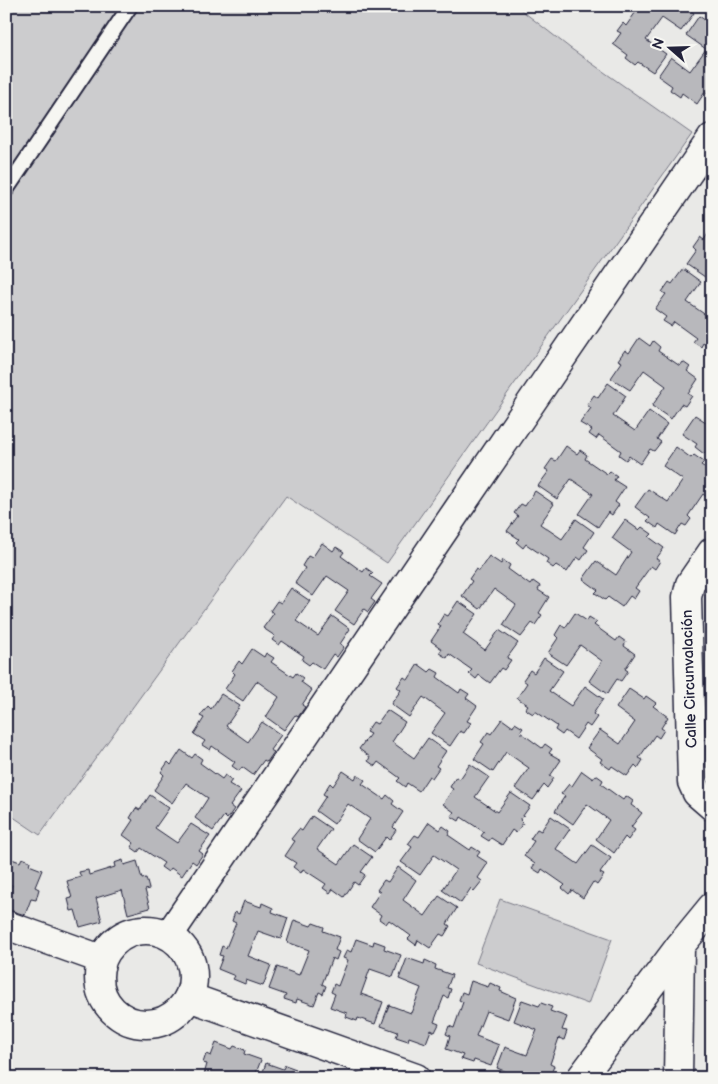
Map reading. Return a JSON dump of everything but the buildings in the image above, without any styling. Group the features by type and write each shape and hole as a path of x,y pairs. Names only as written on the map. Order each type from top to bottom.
{"street":[{"path":"170,935 453,516 712,138"},
{"name":"Calle Circunvalación","path":"712,552 690,584 687,597 692,782 697,793 712,806"},
{"path":"581,1078 680,946 712,907"},
{"path":"6,924 101,959"},
{"path":"154,930 170,935 180,943 189,955 193,969 193,983 189,997 180,1010 167,1020 143,1024 120,1017 108,1006 100,992 98,976 101,959 110,946 122,935 130,932 154,930"},
{"path":"678,1078 680,946"},
{"path":"189,997 416,1078"}],"lane":[{"path":"6,190 130,6"}],"shaded area":[{"path":"6,6 516,6 570,48 692,134 387,563 286,496 40,835 6,812"},
{"path":"500,899 612,939 588,1004 476,963"}]}
